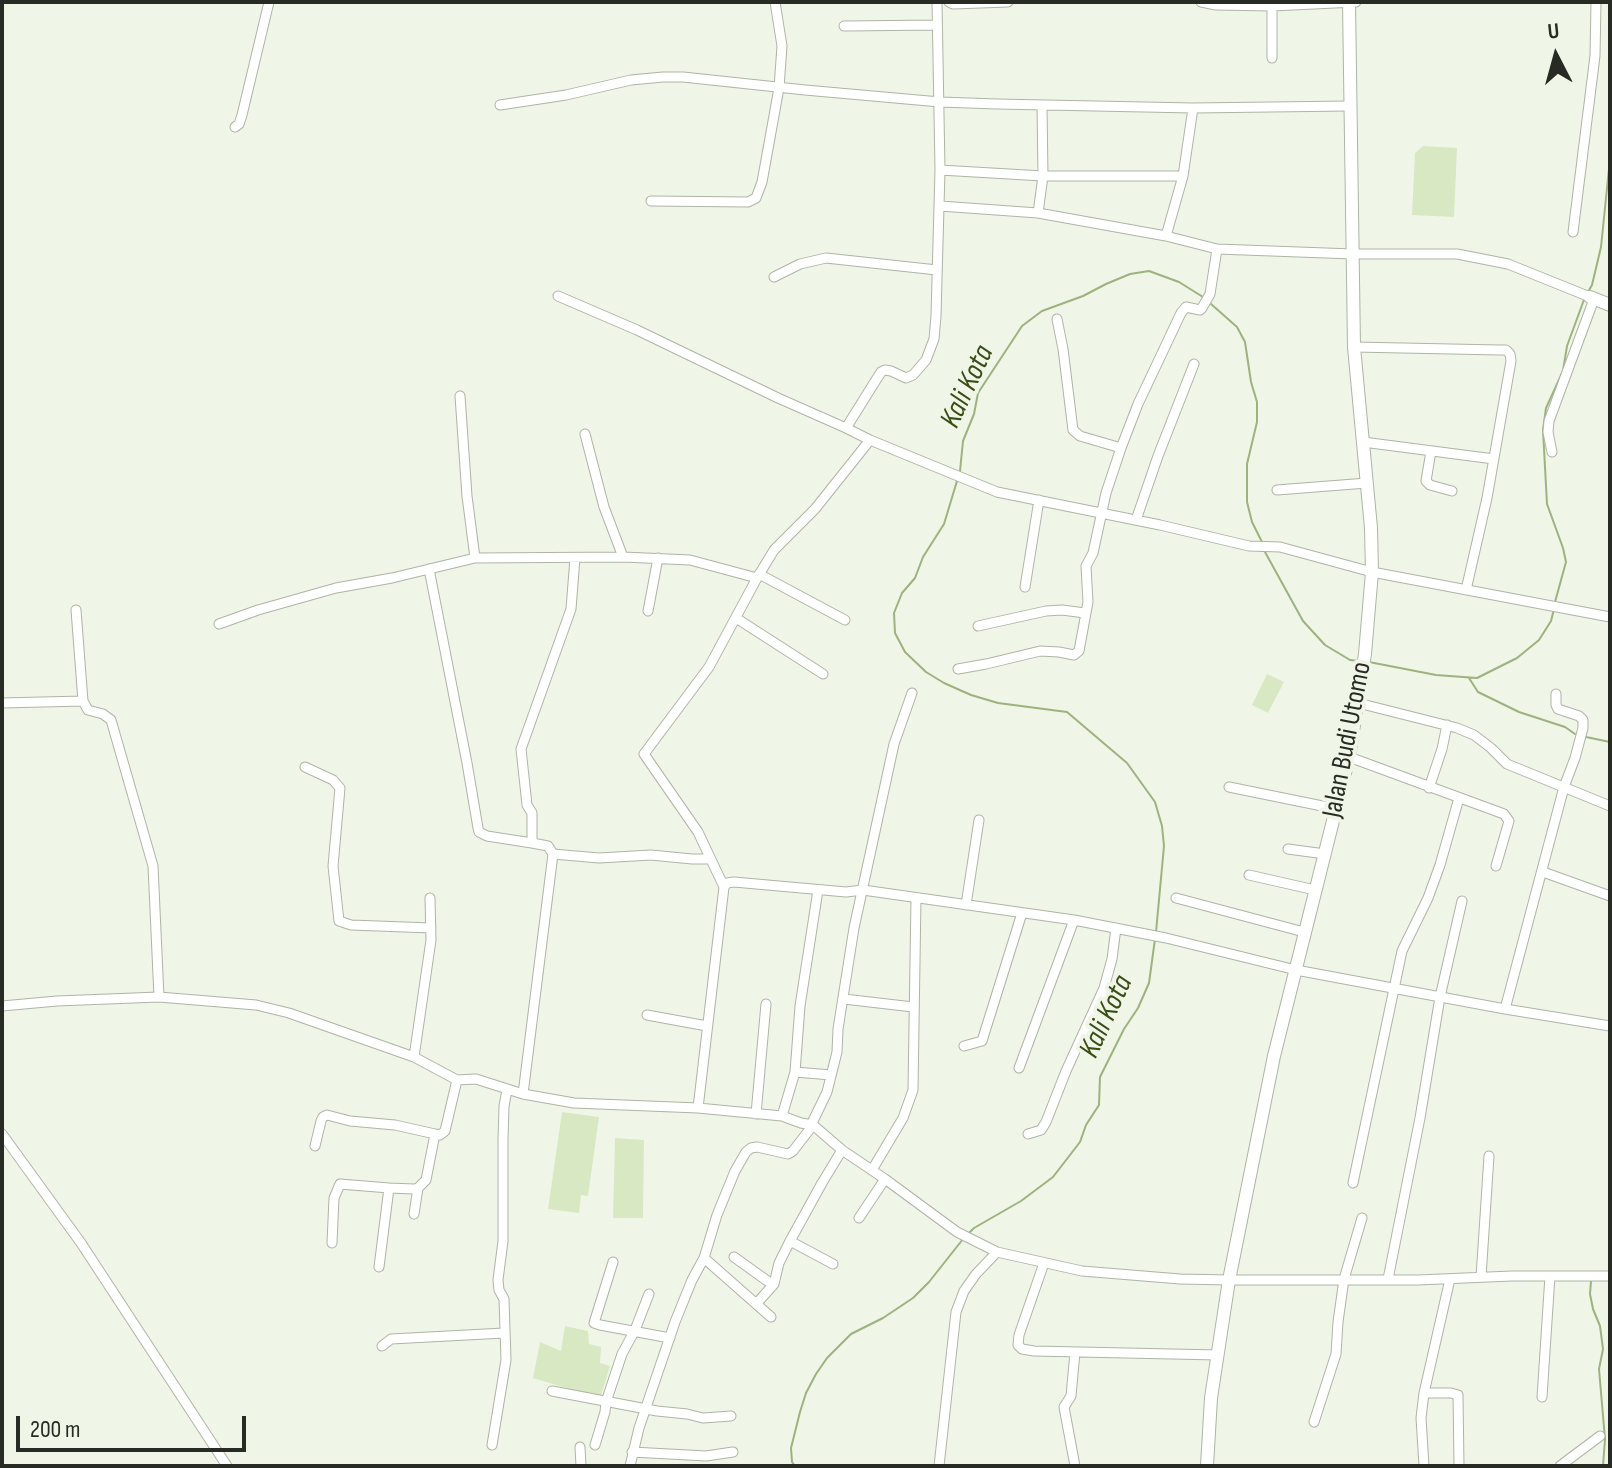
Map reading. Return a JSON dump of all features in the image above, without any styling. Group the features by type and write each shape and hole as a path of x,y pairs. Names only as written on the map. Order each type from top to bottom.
{"street":[{"path":"235,127 242,115 269,2"},
{"path":"651,201 748,202 756,198 762,182 779,88 782,46 775,2"},
{"path":"846,428 881,372 891,371 906,378 926,360 934,339 940,206 937,2"},
{"path":"949,2 1008,2"},
{"path":"1201,2 1216,5 1356,2"},
{"name":"Jalan Budi Utomo","path":"1207,1466 1211,1398 1229,1280 1274,1056 1337,809 1364,669 1372,572 1371,528 1354,347 1349,2"},
{"path":"1573,232 1595,56 1596,2"},
{"path":"1272,4 1272,58"},
{"path":"844,26 937,25"},
{"path":"500,105 645,78 683,77 940,102 1193,108 1349,106"},
{"path":"1038,213 1043,176 1042,105"},
{"path":"1166,236 1183,176 1193,108"},
{"path":"940,170 1043,176 1183,176"},
{"path":"940,206 1038,213 1166,236 1217,249 1457,254 1508,264 1610,305"},
{"path":"958,669 1040,651 1074,655 1079,651 1088,592 1086,566 1093,553 1121,448 1181,313 1186,307 1200,310 1210,294 1217,249"},
{"path":"774,277 800,264 826,258 937,270"},
{"path":"558,296 870,440 997,492 1256,547 1271,546 1372,572 1610,617"},
{"path":"1552,452 1548,426 1550,415 1592,298"},
{"path":"1057,319 1073,430 1080,436 1121,448"},
{"path":"1354,347 1506,350 1510,354 1494,459 1466,590"},
{"path":"1136,520 1194,364"},
{"path":"460,396 475,558"},
{"path":"585,434 604,507 623,557"},
{"path":"698,1108 724,887 698,832 644,754 709,667 774,550 815,509 870,440"},
{"path":"1363,442 1494,459"},
{"path":"1431,451 1426,481 1452,491"},
{"path":"1277,490 1367,483"},
{"path":"1025,587 1039,500"},
{"path":"219,624 336,588 475,558 623,557 690,560 758,576 845,620"},
{"path":"532,843 532,813 527,805 521,749 571,609 575,558"},
{"path":"648,611 658,558"},
{"path":"429,569 479,832 548,846 553,854 523,1094"},
{"path":"76,610 83,701 88,710 111,720 153,866 159,997"},
{"path":"978,626 1046,611 1085,613"},
{"path":"736,618 823,674"},
{"path":"630,1466 648,1398 670,1338 692,1280 704,1258 717,1215 746,1152 757,1147 788,1154 793,1151 813,1125 827,1092 837,1052 848,965 891,757 912,693"},
{"path":"1505,1009 1583,722 1579,716 1558,709 1556,694"},
{"path":"2,703 83,701"},
{"path":"1358,703 1447,725 1474,735 1507,764 1610,806"},
{"path":"1429,788 1447,725"},
{"path":"1349,757 1504,814 1509,821 1496,866"},
{"path":"305,767 333,780 340,788 333,866 339,921 351,925 431,928"},
{"path":"1229,787 1337,809"},
{"path":"1353,1183 1402,951 1428,898 1459,798"},
{"path":"966,905 979,820"},
{"path":"1288,849 1325,854"},
{"path":"553,854 599,858 651,855 709,859"},
{"path":"1543,872 1610,896"},
{"path":"1249,875 1315,890"},
{"path":"724,887 734,882 846,892 863,890 1074,920 1146,933 1296,970 1610,1026"},
{"path":"782,1116 795,1072 800,1006 818,890"},
{"path":"414,1057 431,940 430,898"},
{"path":"872,1170 903,1118 913,1090 916,898"},
{"path":"1176,898 1304,932"},
{"path":"1388,1279 1440,997 1462,901"},
{"path":"964,1046 982,1041 1022,913"},
{"path":"1019,1068 1074,920"},
{"path":"1028,1134 1041,1130 1046,1122 1104,988 1116,928"},
{"path":"2,1006 159,997 275,1008 414,1057 457,1080 476,1079 523,1094 574,1103 698,1108 782,1116 813,1125 842,1150 957,1232 997,1252 1044,1263 1106,1273 1180,1279 1610,1276"},
{"path":"844,999 913,1007"},
{"path":"756,1114 766,1004"},
{"path":"647,1015 707,1026"},
{"path":"795,1072 831,1075"},
{"path":"315,1146 321,1121 327,1115 440,1135 445,1131 457,1080"},
{"path":"492,1445 506,1360 504,1299 498,1280 503,1241 504,1106 507,1090"},
{"path":"2,1134 81,1243 227,1466"},
{"path":"414,1214 418,1188 426,1180 435,1134"},
{"path":"757,1303 773,1285 790,1241 842,1150"},
{"path":"1481,1277 1489,1156"},
{"path":"859,1218 885,1179"},
{"path":"332,1243 334,1198 340,1184 418,1188"},
{"path":"379,1267 389,1188"},
{"path":"1314,1422 1336,1354 1344,1279 1362,1218"},
{"path":"790,1241 833,1264"},
{"path":"939,1466 956,1312 964,1291 997,1252"},
{"path":"734,1257 773,1285"},
{"path":"704,1258 771,1317"},
{"path":"613,1262 594,1323 670,1338"},
{"path":"1044,1263 1019,1335 1018,1345 1022,1349 1218,1355"},
{"path":"1542,1397 1550,1276"},
{"path":"1424,1466 1421,1418 1424,1393 1450,1279"},
{"path":"595,1445 622,1354 649,1294"},
{"path":"382,1346 391,1339 504,1333"},
{"path":"1075,1352 1071,1396 1064,1407 1075,1466"},
{"path":"552,1391 703,1418 731,1416"},
{"path":"1424,1393 1458,1395 1459,1466"},
{"path":"1560,1466 1600,1436"},
{"path":"580,1447 581,1466"},
{"path":"632,1452 706,1456 733,1452"}],"green space":[{"path":"1423,146 1457,148 1454,217 1412,215 1415,153"},
{"path":"1267,674 1284,682 1268,713 1252,705"},
{"path":"562,1112 599,1117 588,1196 581,1195 579,1213 548,1209"},
{"path":"615,1138 644,1140 643,1218 613,1218"},
{"path":"565,1326 588,1331 589,1344 601,1347 600,1363 610,1366 600,1399 565,1395 566,1388 533,1378 540,1342 561,1351"}],"waterway":[{"name":"Kali Kota","path":"1588,292 1601,247 1610,159"},
{"name":"Kali Kota","path":"960,471 963,441 974,414 978,393 1022,326 1042,311 1130,274 1149,271 1179,282 1203,297"},
{"name":"Kali Kota","path":"1555,602 1566,562 1547,504 1543,430 1546,408 1563,371 1567,346 1585,297"},
{"name":"Kali Kota","path":"1211,304 1237,327 1245,342 1257,402 1257,422 1247,464 1247,502 1262,542"},
{"name":"Kali Kota","path":"957,481 944,524 923,557 915,578 902,593 894,613 895,633 905,652 926,672 944,683 998,703 1067,712 1127,763 1155,802 1162,826 1164,846 1156,932"},
{"name":"Kali Kota","path":"1265,552 1303,621 1325,645 1350,660 1359,661"},
{"name":"Kali Kota","path":"1369,662 1436,675 1477,678 1517,658 1539,640 1551,621 1554,609"},
{"path":"1469,678 1478,692 1519,712 1565,727 1575,734"},
{"path":"1586,737 1610,742"},
{"name":"Kali Kota","path":"967,1235 1053,1177 1080,1142 1086,1125 1099,1105 1100,1077 1149,983 1155,939"},
{"name":"Kali Kota","path":"795,1466 791,1448 800,1412 806,1393 827,1358 851,1334 913,1298 963,1239"},
{"path":"1591,1281 1590,1294 1603,1349 1599,1369 1605,1439 1603,1466"}]}
